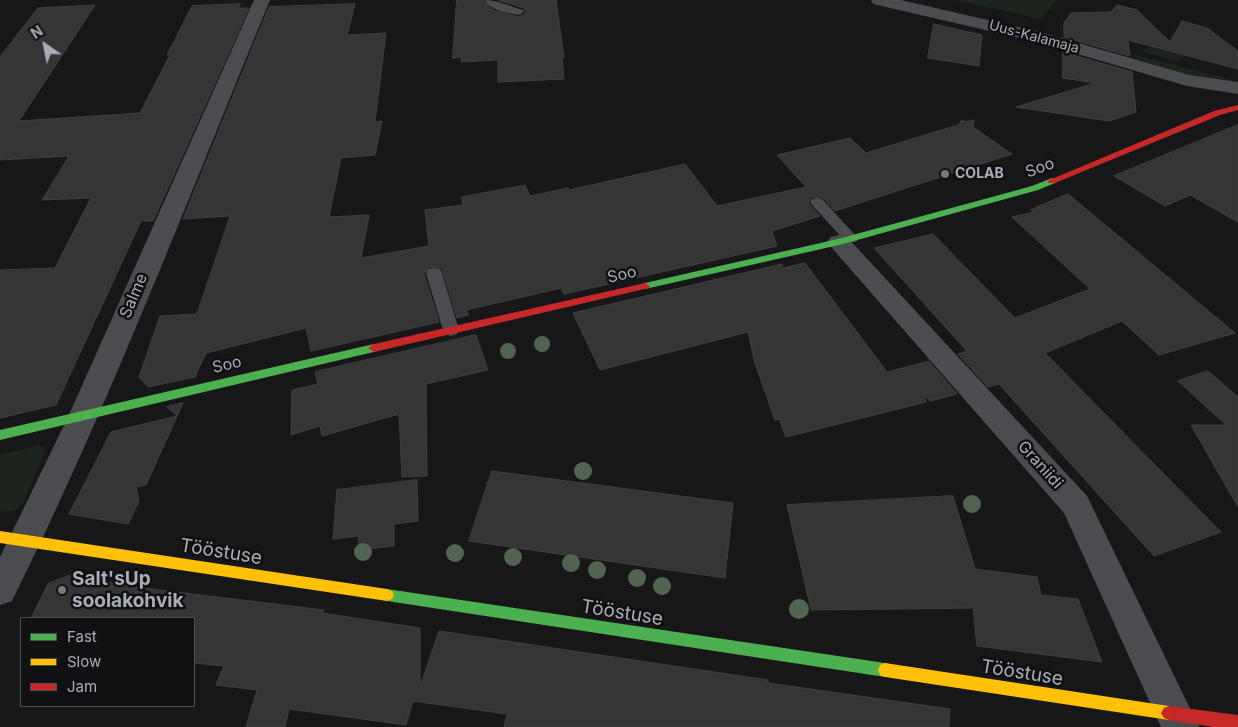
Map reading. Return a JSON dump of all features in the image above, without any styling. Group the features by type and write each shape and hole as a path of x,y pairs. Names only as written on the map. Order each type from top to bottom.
{"street":[{"name":"Salme","path":"0,590 13,539 83,417 262,0"},
{"name":"Uus-Kalamaja","path":"879,0 1038,37 1187,80 1238,88"},
{"name":"Uus-Kalamaja","path":"1187,80 1211,100 1217,113"},
{"name":"Soo","path":"0,435 83,417 153,398 845,240 1035,188 1238,106"},
{"name":"Graniidi","path":"845,240 1076,505 1178,721"},
{"name":"Tööstuse","path":"13,539 1178,721 1238,723"}],"lane":[{"path":"490,0 492,4 519,12"},
{"path":"817,202 845,240"},
{"path":"434,273 451,330"}],"shaded area":[{"path":"955,0 1057,0 1041,19"},
{"path":"1152,47 1186,56 1177,61 1141,51"},
{"path":"1128,53 1222,77 1232,80 1232,84 1165,69"},
{"path":"40,445 46,451 23,504 12,512 0,511 0,455"}],"building":[{"path":"457,0 482,0 494,11 519,17 526,13 524,8 498,0 556,0 564,58 562,58 564,79 498,82 498,60 461,62 461,57 453,58"},
{"path":"240,4 238,8 249,8 153,221 141,221 56,405 0,418 0,270 55,268 91,198 42,200 69,156 0,160 0,57 38,8 95,5 19,121 140,113 170,55 167,55 192,6"},
{"path":"355,4 347,35 386,33 375,122 382,121 375,155 341,158 329,217 369,215 361,258 429,246 425,210 463,205 462,197 525,185 530,196 568,188 569,190 685,164 717,206 806,187 777,155 850,138 866,153 958,125 962,120 966,122 974,120 973,127 1012,154 835,211 823,198 812,197 808,203 820,216 772,231 777,246 564,294 561,288 466,310 469,315 457,318 442,268 428,267 424,274 439,322 311,351 306,328 206,353 195,377 148,387 139,377 160,316 197,314 230,216 183,219 269,7"},
{"path":"1117,5 1137,10 1170,42 1182,21 1207,28 1238,51 1238,69 1128,40 1130,56 1064,37 1064,23 1071,13 1111,12"},
{"path":"934,24 982,35 979,66 928,58"},
{"path":"1063,52 1132,72 1136,112 1109,121 1016,107 1095,83 1063,78"},
{"path":"1238,125 1238,222 1190,195 1165,206 1114,176"},
{"path":"1068,194 1235,333 1159,355 1122,321 1045,353 1221,532 1154,556 999,384 988,387 958,354 967,351 874,248 933,234 1015,318 1090,289 1012,217 1034,212 1031,210"},
{"path":"805,263 887,372 929,361 957,394 930,401 923,393 926,402 786,437 779,419 775,420 755,363 748,332 600,370 573,313 782,264 783,268"},
{"path":"476,335 488,370 426,384 427,476 402,477 399,414 322,436 320,426 291,435 292,390 318,384 315,372"},
{"path":"1208,371 1238,397 1238,507 1191,425 1226,425 1178,381"},
{"path":"183,403 146,485 136,487 139,501 128,524 69,514 111,432 177,416 167,407"},
{"path":"492,471 733,503 725,578 469,541"},
{"path":"417,480 418,521 394,524 394,546 358,550 359,536 333,539 337,490"},
{"path":"953,496 975,569 1037,577 1041,595 1078,599 1102,662 977,646 973,608 811,610 787,505"},
{"path":"70,575 135,587 324,610 322,613 420,628 420,687 439,631 768,680 768,683 950,709 949,727 504,727 507,714 413,701 406,725 289,709 285,727 246,727 257,690 216,685 224,666 195,663 195,617 32,617 48,584"}],"traffic: fast":[{"path":"645,286 839,242 1035,188 1052,181"},
{"path":"0,435 374,348"},
{"path":"387,595 885,670"}],"traffic: slow":[{"path":"0,537 387,595"},
{"path":"885,670 1169,713"}],"traffic: jam":[{"path":"1052,181 1217,113 1238,107"},
{"path":"374,348 645,286"},
{"path":"1169,713 1238,723"}],"place":[{"name":"COLAB","path":"945,174"},
{"name":"Salt'sUp soolakohvik","path":"62,590"}]}
